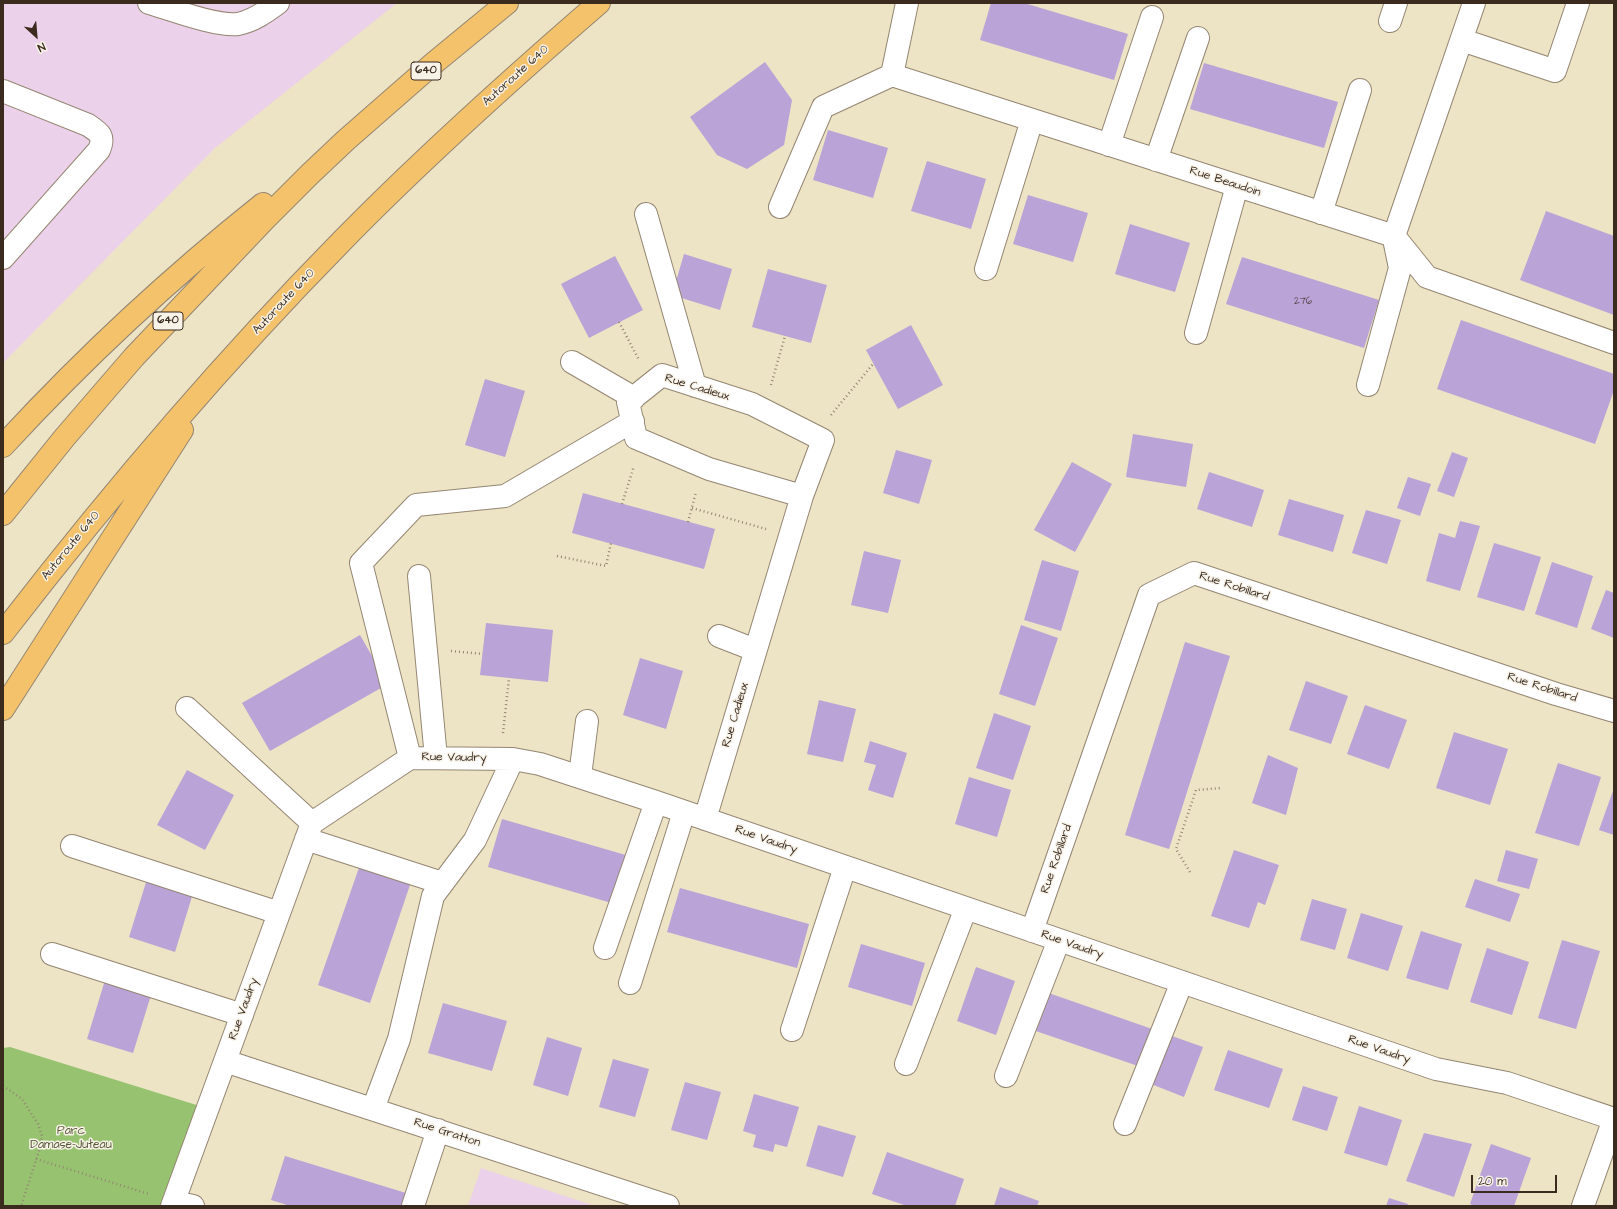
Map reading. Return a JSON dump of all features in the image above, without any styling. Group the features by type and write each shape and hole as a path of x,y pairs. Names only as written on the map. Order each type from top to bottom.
{"highway":[{"name":"640","path":"3,514 65,437 134,357 265,219 346,140 434,63 507,3"},
{"name":"Autoroute 640","path":"3,633 149,452 221,370 324,259 380,203 479,109 599,3"},
{"path":"3,446 76,370 160,291 247,217 346,140"},
{"path":"3,709 221,370"}],"street":[{"path":"149,3 222,24 238,24 266,12 278,3"},
{"path":"780,207 823,107 892,75 907,3"},
{"path":"1368,385 1400,268 1394,236 1474,3"},
{"path":"1462,40 1555,71 1578,3"},
{"path":"1109,145 1152,18"},
{"path":"1156,160 1198,38"},
{"name":"Rue Beaudoin","path":"892,75 1394,236"},
{"path":"1322,213 1360,90"},
{"path":"3,91 88,125 96,130 101,136 102,142 99,150 3,258"},
{"path":"986,269 1032,120"},
{"path":"1196,333 1237,186"},
{"path":"646,214 695,386"},
{"path":"1394,236 1427,277 1614,343"},
{"path":"572,362 634,398 628,402 636,438 703,467 802,496"},
{"name":"Rue Cadieux","path":"634,398 662,375 752,404 823,440 802,496 705,819"},
{"path":"410,758 361,563 416,505 505,496 633,421"},
{"name":"Rue Robillard","path":"1032,931 1149,595 1194,573 1556,694 1614,711"},
{"path":"419,576 436,758"},
{"path":"719,636 755,650"},
{"path":"187,708 309,831 442,883"},
{"path":"580,776 587,722"},
{"name":"Rue Vaudry","path":"179,1205 225,1061 309,831 410,758 507,759 540,764 580,776 1436,1069 1507,1083 1614,1119"},
{"path":"374,1109 399,1039 433,896 475,840 507,759"},
{"path":"605,948 656,802"},
{"path":"630,983 684,812"},
{"path":"72,846 279,913"},
{"path":"792,1030 845,867"},
{"path":"906,1064 966,908"},
{"path":"1006,1076 1058,940"},
{"path":"52,954 242,1015"},
{"path":"1125,1124 1182,982"},
{"name":"Rue Gratton","path":"225,1061 668,1206"},
{"path":"1583,1206 1614,1119"},
{"path":"413,1206 438,1130"}],"path":[{"path":"619,322 651,383"},
{"path":"764,411 785,336"},
{"path":"814,436 873,364"},
{"path":"622,504 642,441"},
{"path":"688,522 703,467"},
{"path":"692,508 790,536"},
{"path":"557,556 606,566 611,543"},
{"path":"507,759 509,678"},
{"path":"1190,872 1176,849 1196,790 1221,788"},
{"path":"3,1086 22,1099 38,1124 42,1136 21,1206"},
{"path":"36,1159 179,1205"}],"shaded area":[{"path":"3,3 397,3 215,148 3,363"},
{"path":"481,1168 595,1206 468,1206"}],"green space":[{"name":"Parc Damase-Juteau","path":"10,1047 203,1107 166,1206 3,1206 3,1048"}],"building":[{"path":"991,3 1024,3 1128,34 1114,80 980,40"},
{"path":"765,62 792,100 784,145 747,169 717,155 690,117"},
{"path":"1204,63 1338,102 1324,148 1190,109"},
{"path":"828,130 888,148 873,198 813,180"},
{"path":"927,161 986,179 971,229 911,211"},
{"path":"1028,195 1088,213 1073,262 1013,244"},
{"path":"1546,211 1614,236 1614,315 1520,280"},
{"path":"1130,224 1190,243 1175,292 1115,274"},
{"path":"684,254 732,269 720,310 672,295"},
{"path":"615,256 643,310 589,338 561,284"},
{"path":"1242,257 1379,300 1364,348 1226,304"},
{"path":"768,269 827,285 811,343 752,327"},
{"path":"1461,320 1614,374 1614,390 1595,444 1437,389"},
{"path":"911,325 943,385 898,409 866,350"},
{"path":"485,379 525,391 505,457 465,445"},
{"path":"1133,434 1193,444 1186,487 1126,477"},
{"path":"896,450 932,460 919,504 883,493"},
{"path":"1452,452 1468,458 1454,497 1437,491"},
{"path":"1072,462 1112,484 1075,552 1034,530"},
{"path":"1209,472 1264,490 1252,527 1197,509"},
{"path":"1408,477 1431,484 1420,516 1397,508"},
{"path":"583,493 715,529 704,569 572,533"},
{"path":"1289,499 1344,515 1333,552 1278,535"},
{"path":"1366,510 1401,520 1387,564 1352,553"},
{"path":"1460,521 1480,526 1460,591 1426,581 1439,533 1455,538"},
{"path":"1494,543 1541,557 1524,611 1477,597"},
{"path":"864,551 901,560 888,613 851,605"},
{"path":"1042,560 1079,571 1061,631 1024,620"},
{"path":"1552,562 1593,576 1577,628 1535,614"},
{"path":"1606,590 1614,593 1614,638 1591,629"},
{"path":"486,623 553,630 548,682 480,675"},
{"path":"1021,625 1058,638 1035,706 999,694"},
{"path":"360,635 388,684 270,751 242,703"},
{"path":"1185,642 1230,656 1169,849 1125,835"},
{"path":"640,658 683,671 666,729 623,715"},
{"path":"1306,681 1348,696 1331,744 1289,730"},
{"path":"819,700 856,709 843,762 807,754"},
{"path":"1365,705 1407,720 1389,769 1347,754"},
{"path":"994,713 1031,726 1013,780 976,768"},
{"path":"1454,732 1508,749 1490,805 1436,788"},
{"path":"870,741 907,753 893,798 868,790 876,765 864,762"},
{"path":"1268,755 1298,768 1286,815 1252,803"},
{"path":"1558,763 1601,777 1579,846 1535,833"},
{"path":"187,770 234,795 205,850 157,825"},
{"path":"969,777 1011,790 997,837 955,824"},
{"path":"1614,788 1614,835 1599,830"},
{"path":"502,819 629,856 615,904 488,867"},
{"path":"1234,850 1279,865 1265,905 1258,902 1249,928 1211,916"},
{"path":"1506,850 1538,859 1529,889 1497,881"},
{"path":"361,862 412,879 370,1003 318,985"},
{"path":"148,876 194,890 175,952 129,937"},
{"path":"1475,879 1520,894 1510,922 1465,907"},
{"path":"680,888 809,924 797,968 667,932"},
{"path":"1312,899 1347,909 1335,950 1300,940"},
{"path":"1361,913 1403,926 1388,971 1347,958"},
{"path":"1421,931 1462,944 1448,990 1406,978"},
{"path":"1562,940 1600,951 1576,1029 1538,1018"},
{"path":"861,944 925,963 912,1006 848,987"},
{"path":"1487,948 1529,962 1512,1015 1470,1002"},
{"path":"976,967 1015,981 996,1035 957,1021"},
{"path":"106,977 152,992 133,1053 87,1039"},
{"path":"1040,990 1155,1030 1141,1067 1027,1028"},
{"path":"443,1003 507,1021 492,1071 428,1053"},
{"path":"1169,1035 1203,1047 1184,1097 1151,1084"},
{"path":"547,1037 582,1048 568,1096 533,1085"},
{"path":"1228,1050 1283,1069 1269,1108 1214,1090"},
{"path":"613,1059 649,1069 635,1117 599,1107"},
{"path":"685,1082 721,1092 707,1140 671,1130"},
{"path":"1303,1086 1338,1097 1327,1131 1292,1120"},
{"path":"754,1094 799,1107 787,1147 775,1144 773,1152 753,1147 756,1135 743,1131"},
{"path":"1359,1106 1402,1120 1387,1166 1344,1153"},
{"path":"818,1125 856,1136 843,1177 806,1166"},
{"path":"1424,1133 1472,1144 1454,1197 1406,1181"},
{"path":"1491,1144 1531,1158 1514,1206 1475,1206 1470,1204"},
{"path":"887,1152 964,1179 955,1206 907,1206 872,1194"},
{"path":"285,1156 406,1193 402,1206 290,1206 271,1200"},
{"path":"1000,1187 1039,1201 1037,1206 994,1206"},
{"path":"1389,1198 1408,1204 1407,1206 1386,1206"}]}
